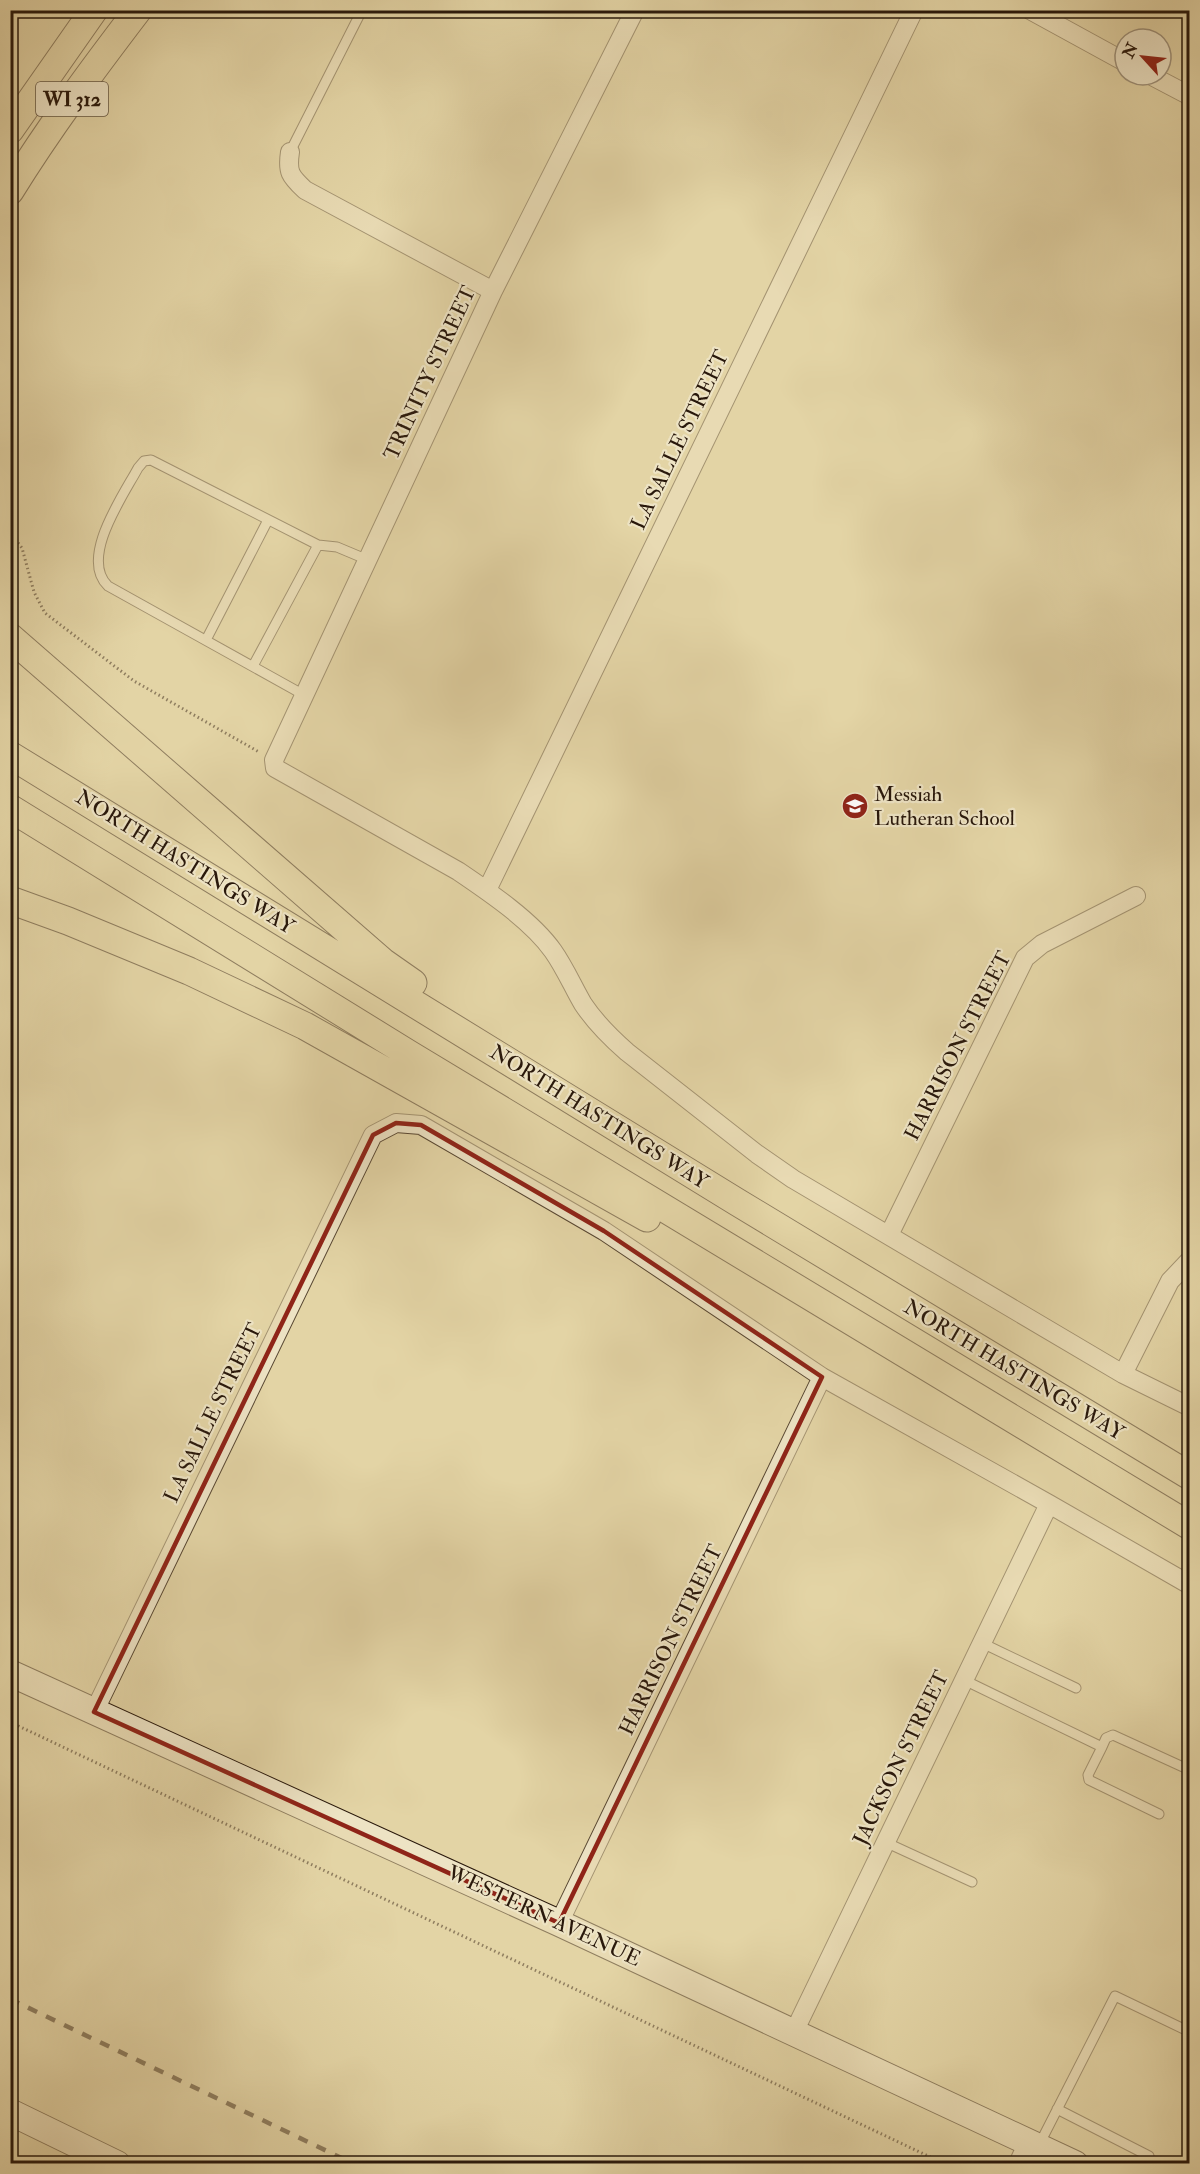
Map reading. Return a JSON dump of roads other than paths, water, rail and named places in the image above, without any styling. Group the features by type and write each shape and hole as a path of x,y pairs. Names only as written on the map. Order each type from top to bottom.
{"main road":[{"name":"WI 312","path":"10,130 94,10"},
{"name":"WI 312","path":"10,191 95,66 138,10"},
{"path":"10,637 383,962 737,1202"},
{"name":"NORTH HASTINGS WAY","path":"10,755 737,1202 1190,1476"},
{"name":"NORTH HASTINGS WAY","path":"10,808 409,1054 1044,1440 1190,1526"},
{"path":"10,900 68,921 189,971 305,1026 1044,1440"}],"street":[{"name":"TRINITY STREET","path":"487,890 458,871 278,771 273,764 493,291 635,10"},
{"name":"LA SALLE STREET","path":"487,890 914,10"},
{"path":"1030,10 1113,55"},
{"path":"1173,87 1190,96"},
{"path":"290,152 288,164 291,177 305,190 493,291"},
{"path":"487,890 537,931 554,951 584,1005 607,1034 757,1154 794,1179 1123,1374 1190,1407"},
{"name":"HARRISON STREET","path":"889,1235 1025,957 1042,944 1136,896"},
{"name":"LA SALLE STREET","path":"94,1712 373,1135 396,1123 422,1125 604,1231 822,1377"},
{"path":"1123,1374 1170,1281 1189,1261"},
{"path":"822,1377 1190,1585"},
{"name":"HARRISON STREET","path":"559,1923 822,1377"},
{"name":"JACKSON STREET","path":"794,2032 1049,1504"},
{"name":"WESTERN AVENUE","path":"10,1673 794,2032 1028,2151 1075,2163"},
{"path":"10,2112 117,2163"}],"lane":[{"path":"290,152 362,10"},
{"path":"304,695 108,586 101,580 97,566 100,542 138,468 144,461 151,460 318,545 336,547 368,560"},
{"path":"206,640 268,520"},
{"path":"253,666 318,545"},
{"path":"982,1643 1076,1688"},
{"path":"964,1680 1102,1747"},
{"path":"1159,1814 1089,1780 1088,1775 1106,1738 1113,1735 1183,1767"},
{"path":"885,1842 972,1882"},
{"path":"1028,2151 1057,2109 1115,1996 1190,2032"},
{"path":"1057,2109 1149,2156 1145,2163"}],"railway":[{"path":"10,1999 354,2164"}],"place":[{"name":"Messiah Lutheran School","path":"855,806"}]}
